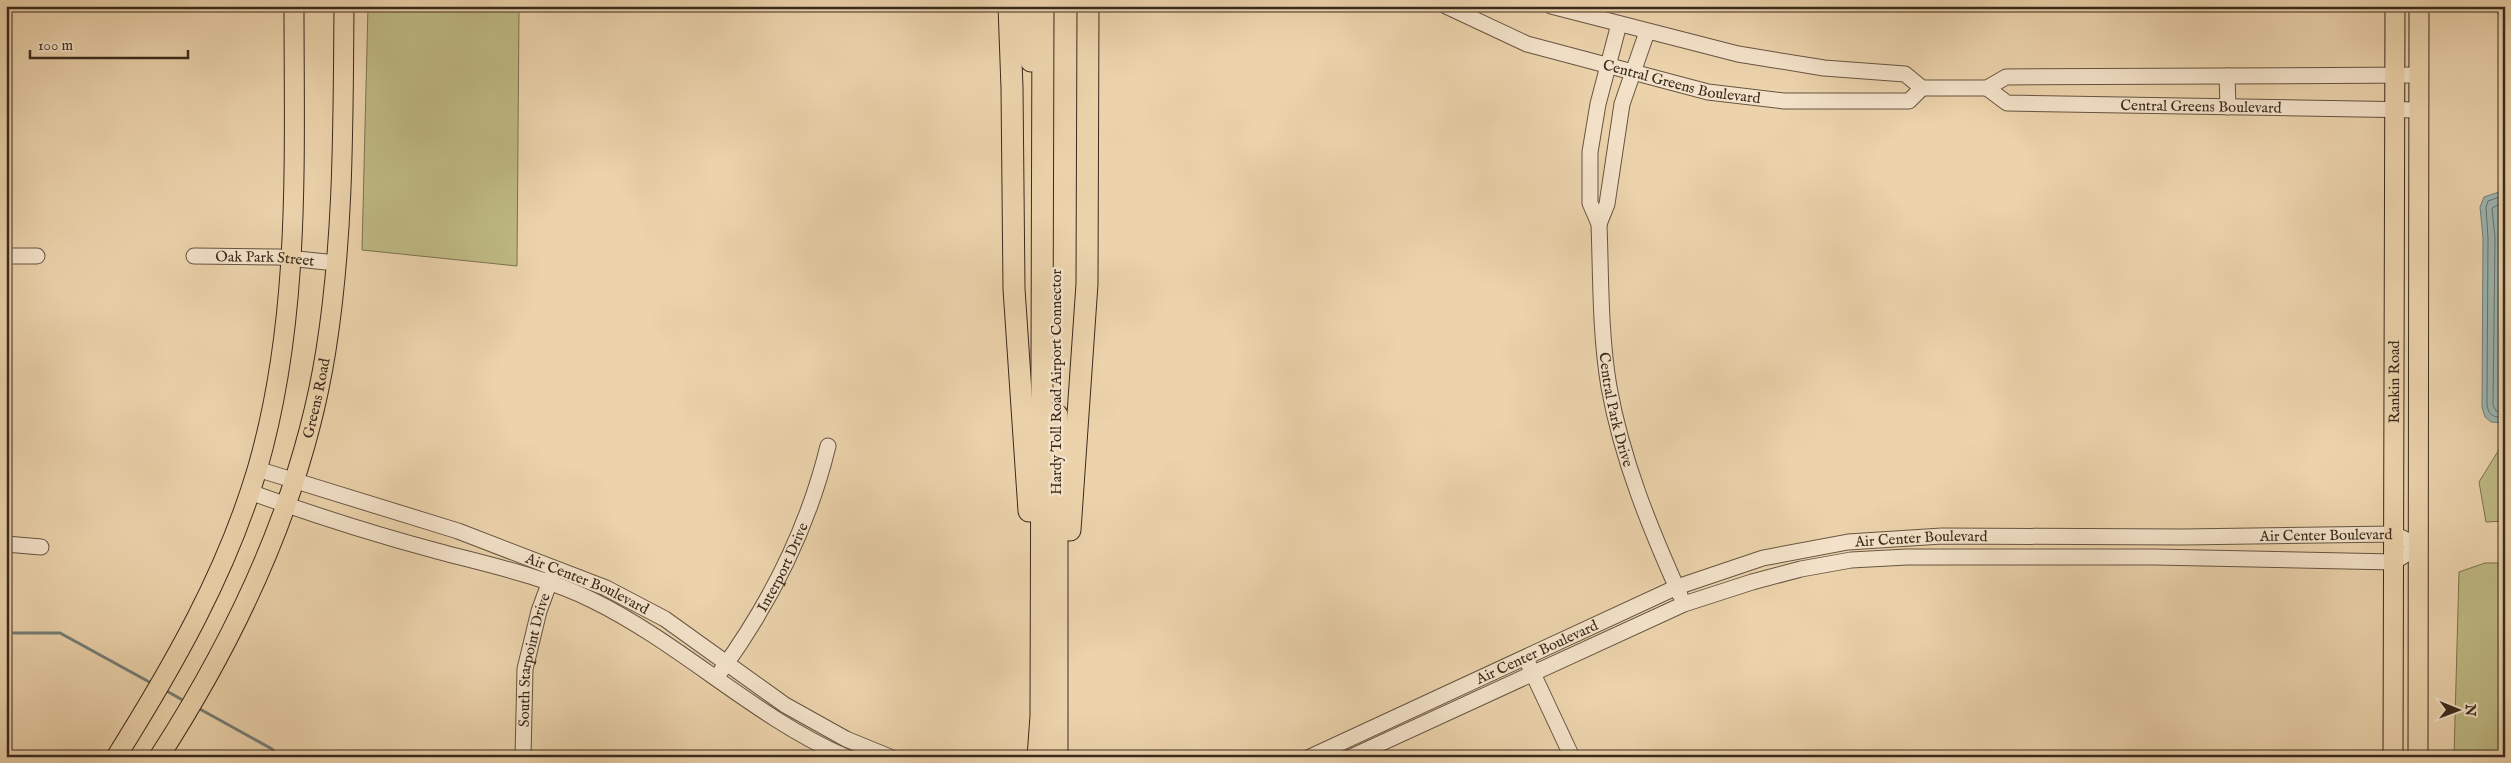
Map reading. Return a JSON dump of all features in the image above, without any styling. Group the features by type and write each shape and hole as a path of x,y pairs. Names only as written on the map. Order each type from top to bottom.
{"highway":[{"path":"1009,6 1012,88 1014,289 1029,519 1033,645 1049,713"},
{"path":"1026,6 1038,166 1042,301"},
{"path":"1042,301 1044,6"},
{"name":"Hardy Toll Road Airport Connector","path":"1047,750 1049,713 1055,6"},
{"path":"1049,713 1087,284 1088,6"},
{"name":"Hardy Toll Road Airport Connector","path":"1042,301 1049,713"}],"main road":[{"path":"116,757 169,672 203,607 250,492 257,469 279,371 289,301 292,259 294,6"},
{"name":"Greens Road","path":"159,757 188,713 223,651 269,548 286,505 293,481 326,351 341,204 344,6"},
{"name":"Rankin Road","path":"2393,757 2395,6"},
{"name":"Rankin Road","path":"2418,757 2419,6"}],"street":[{"name":"Central Greens Boulevard","path":"1446,6 1527,44 1708,92 1784,101 1909,101 1922,88 1987,88 2006,77 2418,75"},
{"path":"1551,6 1738,54 1824,68 1905,74 1922,88"},
{"name":"Central Park Drive","path":"1619,24 1608,64 1590,152 1590,203 1599,224 1606,363 1614,414 1626,459 1640,499 1684,604"},
{"name":"Central Park Drive","path":"1599,224 1607,204 1622,104 1647,32"},
{"path":"2227,76 2228,106"},
{"name":"Central Greens Boulevard","path":"1987,88 2007,103 2418,110"},
{"path":"6,256 37,256"},
{"name":"Oak Park Street","path":"194,256 292,259 336,263"},
{"name":"Interport Drive","path":"716,678 763,608 795,549 821,475 828,446"},
{"name":"Air Center Boulevard","path":"257,469 458,531 556,567 606,588 665,619 785,705 846,739 890,757"},
{"name":"Air Center Boulevard","path":"250,492 323,518 505,568 591,599 622,616 780,721 840,756"},
{"name":"Air Center Boulevard","path":"1310,757 1677,587 1763,558 1848,542 1942,536 2394,534 2419,546"},
{"path":"2185,536 2185,558"},
{"path":"1989,537 1989,556"},
{"path":"1848,542 1851,560"},
{"path":"6,544 42,547"},
{"name":"Air Center Boulevard","path":"1351,757 1532,672 1684,604 1764,578 1851,560 1989,556 2394,562 2419,546"},
{"name":"South Starpoint Drive","path":"523,757 525,669 539,610 556,567"},
{"path":"1525,656 1572,757"},
{"path":"1402,714 1412,729"},
{"path":"840,756 846,739"}],"shaded area":[{"path":"368,6 516,6 519,9 517,266 362,250"},
{"path":"2505,440 2505,521 2486,522 2479,482"},
{"path":"2485,563 2505,563 2505,757 2454,757 2459,572"}],"water":[{"path":"2491,6 2505,6 2505,21"},
{"path":"2505,190 2505,423 2491,422 2485,417 2482,407 2483,238 2480,207 2484,197"}],"waterway":[{"path":"6,633 60,633 153,684"},
{"path":"165,690 186,702"},
{"path":"198,708 272,749 278,757"}]}
